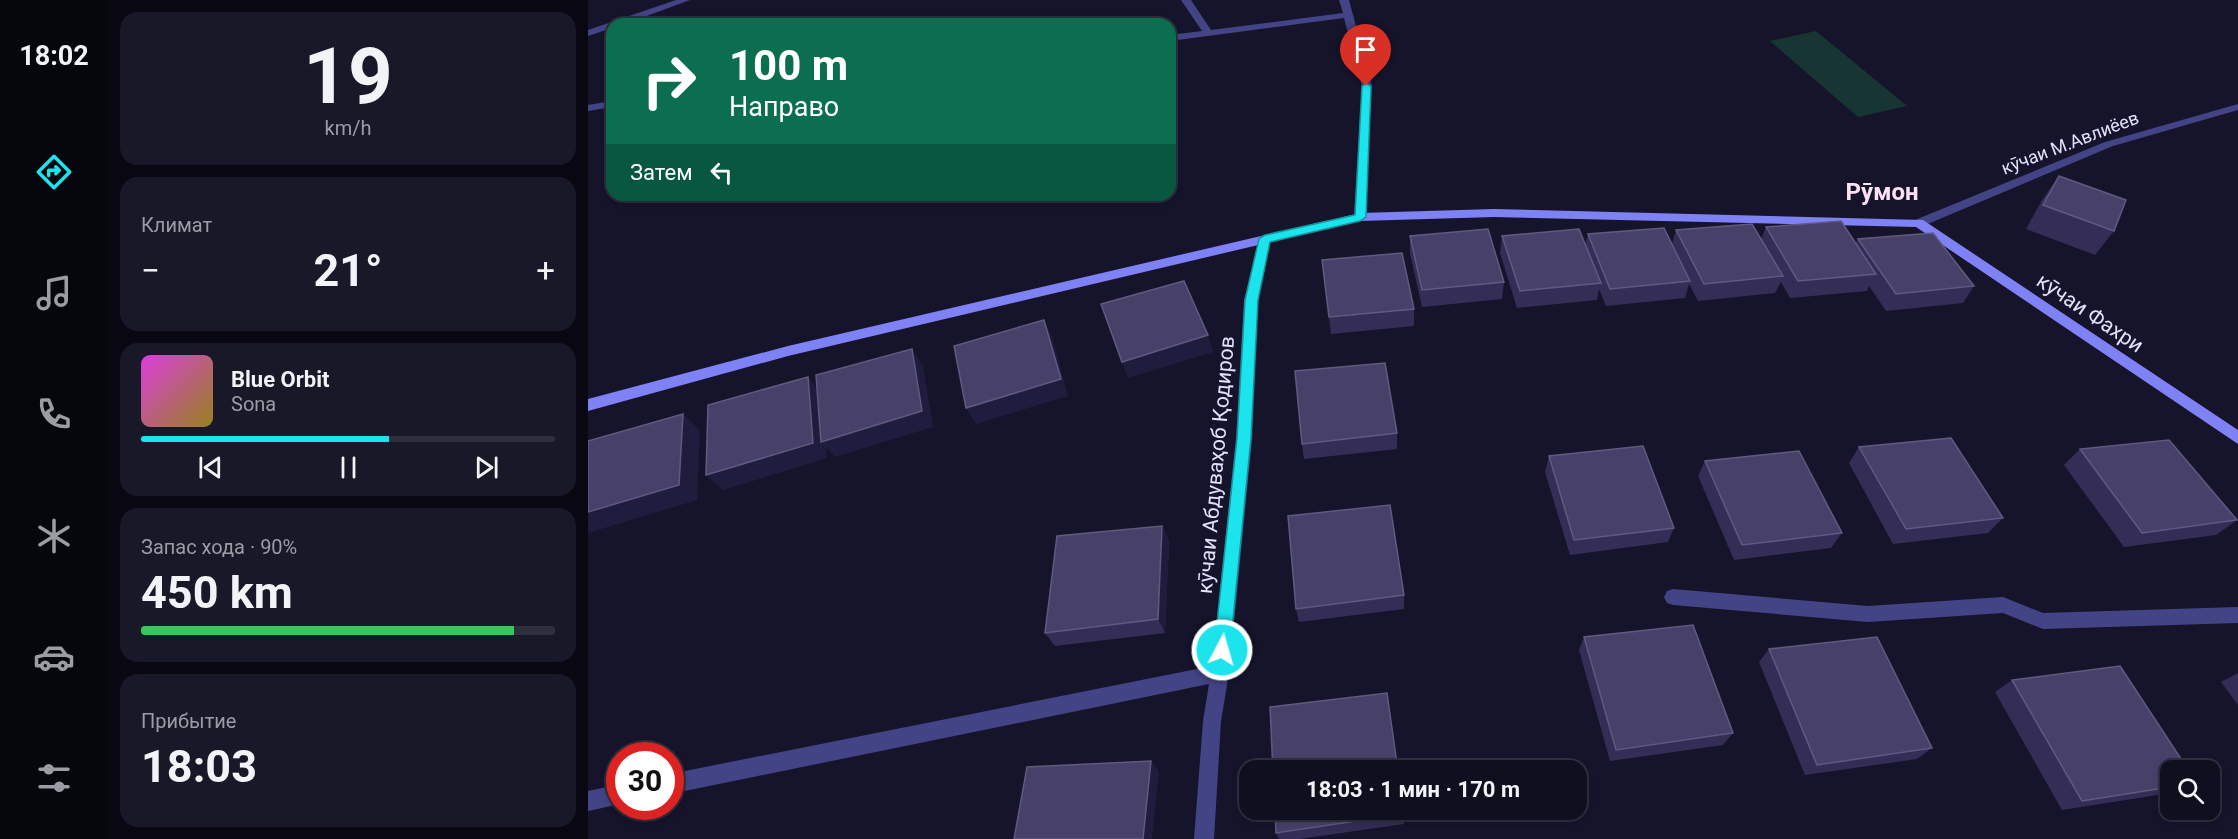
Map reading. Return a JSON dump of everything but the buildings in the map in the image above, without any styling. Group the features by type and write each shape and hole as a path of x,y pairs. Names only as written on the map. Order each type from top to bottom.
{"street":[{"path":"631,18 685,0"},
{"path":"1186,0 1208,33"},
{"path":"1344,0 1366,86 1360,217"},
{"path":"1176,38 1348,15"},
{"path":"588,33 606,27"},
{"path":"588,108 606,105"},
{"name":"кӯчаи М.Авлиёев","path":"1919,223 2109,144 2238,106"},
{"path":"588,405 788,351 1360,217 1494,213 1919,223"},
{"name":"кӯчаи Фахри","path":"1919,223 2238,438"},
{"name":"кӯчаи Абдуваҳоб Қодиров","path":"1204,839 1212,721 1220,673 1244,438 1251,300 1265,239"},
{"path":"1673,597 1868,614 2002,605 2043,621 2238,615"},
{"path":"684,781 1220,673"},
{"path":"588,801 606,797"}],"green space":[{"path":"1816,31 1907,106 1858,117 1770,41"}],"district":[{"name":"Рӯмон","path":"1882,192"}],"route":[{"path":"1222,650 1244,438 1251,300 1265,239 1360,217 1366,86"}]}
